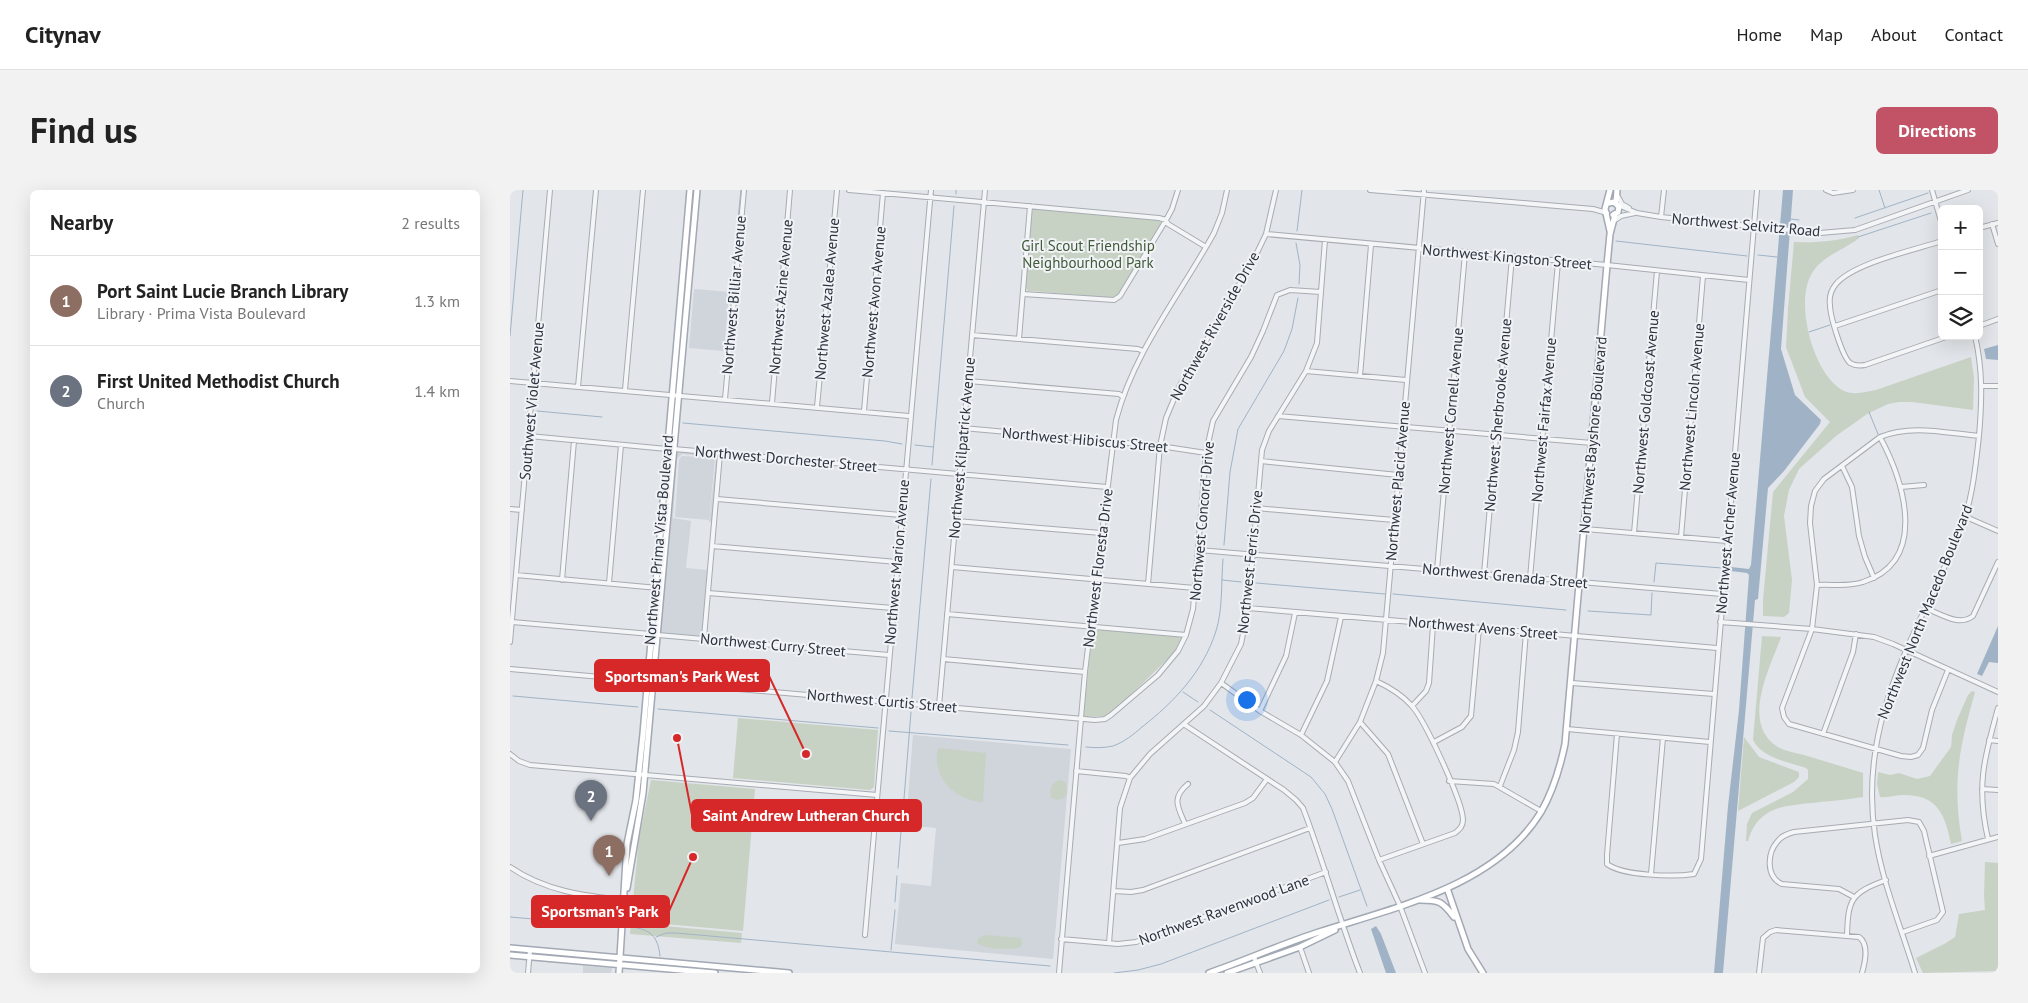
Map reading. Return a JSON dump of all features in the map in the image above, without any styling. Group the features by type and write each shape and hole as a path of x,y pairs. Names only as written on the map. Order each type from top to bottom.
{"main road":[{"path":"676,395 690,190"},
{"path":"676,395 697,190"},
{"path":"1610,190 1605,209 1607,213 1616,216 1619,209 1617,192"},
{"path":"1608,203 1617,204"},
{"name":"Northwest Bayshore Boulevard","path":"1607,213 1610,234"},
{"name":"Northwest Bayshore Boulevard","path":"1342,926 1447,888 1494,862 1526,832 1541,811 1552,790 1560,767 1567,729 1607,265 1610,234 1616,216"},
{"name":"Northwest Prima Vista Boulevard","path":"625,897 645,775 674,449 676,395"},
{"name":"Northwest Prima Vista Boulevard","path":"625,897 624,878 627,844 636,800 667,450 676,395"},
{"path":"667,450 670,456 668,485 670,490"},
{"path":"1447,888 1468,950 1483,973"},
{"path":"619,973 625,897"},
{"path":"1414,900 1439,901 1444,904 1457,921"},
{"path":"1209,973 1300,947 1342,926"},
{"path":"1227,973 1255,959 1320,932 1342,926"},
{"path":"510,948 620,961 687,972 715,973"},
{"path":"510,955 688,964 789,973"}],"street":[{"name":"Southwest Violet Avenue","path":"510,642 550,190"},
{"path":"578,387 596,190"},
{"path":"625,390 643,190"},
{"name":"Northwest Billiar Avenue","path":"725,399 744,190"},
{"name":"Northwest Azine Avenue","path":"772,404 790,190"},
{"name":"Northwest Azalea Avenue","path":"817,407 837,190"},
{"path":"849,190 1158,218 1166,220 1168,224 1206,247"},
{"name":"Northwest Marion Avenue","path":"865,935 909,416 931,190"},
{"name":"Northwest Kilpatrick Avenue","path":"939,706 985,190"},
{"path":"1023,294 1114,300 1120,296 1166,220 1178,190"},
{"name":"Northwest Floresta Drive","path":"1058,973 1085,672 1113,442 1122,396 1143,351 1206,247 1222,213 1227,190"},
{"name":"Northwest Riverside Drive","path":"1148,584 1160,446 1166,418 1178,387 1253,261 1266,234 1276,190"},
{"path":"1370,190 1424,193 1593,209 1607,213"},
{"path":"1661,217 1664,190"},
{"name":"Northwest Archer Avenue","path":"1651,874 1694,874 1700,859 1757,190"},
{"path":"1826,190 1840,193 1854,190"},
{"path":"1932,190 1938,212"},
{"name":"Northwest Selvitz Road","path":"1616,216 1635,213 1772,230 1820,233 1855,230 1968,190"},
{"path":"1617,192 1624,206 1635,213"},
{"name":"Northwest Avon Avenue","path":"864,412 883,193"},
{"name":"Northwest Placid Avenue","path":"1335,762 1360,722 1376,681 1383,653 1424,193"},
{"path":"1593,209 1608,203"},
{"name":"Northwest Selvitz Road","path":"1617,204 1635,213"},
{"path":"1019,339 1030,206"},
{"path":"1983,227 1998,223"},
{"path":"1992,224 1998,244"},
{"name":"Northwest Kingston Street","path":"1266,234 1749,280"},
{"name":"Northwest Ferris Drive","path":"1109,943 1120,808 1130,778 1150,754 1185,725 1204,706 1221,683 1241,644 1248,608 1256,508 1265,441 1306,371 1317,343 1325,240"},
{"path":"1938,242 1856,269 1837,283 1830,300 1830,311 1835,326 1846,358 1852,364 1859,366 1938,340"},
{"path":"1360,376 1371,245"},
{"name":"Northwest Cornell Avenue","path":"1438,570 1465,253"},
{"name":"Northwest Sherbrooke Avenue","path":"1484,574 1512,257"},
{"name":"Northwest Fairfax Avenue","path":"1530,578 1558,262"},
{"name":"Northwest Goldcoast Avenue","path":"1634,533 1657,271"},
{"name":"Northwest Lincoln Avenue","path":"1681,537 1702,276"},
{"name":"Northwest Concord Drive","path":"1080,719 1104,719 1122,708 1158,675 1178,651 1186,635 1193,609 1206,453 1213,421 1251,357 1277,295 1290,290 1321,292"},
{"path":"1835,326 1938,291"},
{"path":"1983,325 1998,319"},
{"path":"972,336 1143,351"},
{"name":"Northwest North Macedo Boulevard","path":"1914,973 1886,880 1874,823 1872,780 1875,748 1879,724 1888,696 1966,517 1975,478 1983,386 1980,356 1976,340"},
{"path":"1306,371 1406,380"},
{"path":"510,381 909,416"},
{"path":"968,382 1118,394 1122,396"},
{"path":"1983,386 1998,386"},
{"path":"1278,416 1592,442"},
{"name":"Northwest Hibiscus Street","path":"964,428 1160,446 1206,453"},
{"path":"1948,670 1932,710 1923,748 1918,755 1911,757 1901,756 1823,734 1789,724 1784,717 1782,708 1812,629 1817,585 1810,523 1810,506 1815,491 1824,480 1880,437 1899,430 1920,430 1979,436"},
{"path":"528,436 667,450"},
{"path":"1817,585 1862,583 1881,575 1892,566 1902,550 1905,523 1901,487 1892,461 1880,437"},
{"path":"562,580 574,441"},
{"path":"609,583 621,445"},
{"name":"Northwest Dorchester Street","path":"674,449 1108,487"},
{"path":"704,638 720,454"},
{"path":"1261,461 1398,474"},
{"path":"1842,466 1852,487 1859,536 1874,578"},
{"path":"1901,487 1924,485"},
{"path":"717,499 901,515"},
{"path":"510,508 522,510"},
{"path":"1256,508 1394,520"},
{"path":"1966,517 1998,531"},
{"path":"956,521 1101,533"},
{"path":"1585,529 1727,541"},
{"path":"712,546 897,562"},
{"name":"Northwest Grenada Street","path":"1199,550 1722,594"},
{"path":"1925,608 1960,622 1967,620 1973,616 1998,562"},
{"path":"952,567 1195,588"},
{"path":"516,576 662,589"},
{"path":"708,593 893,608"},
{"name":"Northwest Avens Street","path":"1248,608 1717,648"},
{"path":"1260,711 1286,656 1295,613"},
{"path":"947,614 1186,635"},
{"path":"1301,735 1327,680 1341,617"},
{"path":"512,622 651,634"},
{"path":"1720,622 1812,629 1874,637 1998,692"},
{"path":"1412,706 1426,691 1429,683 1434,624"},
{"path":"1434,742 1462,727 1471,716 1479,628"},
{"path":"1500,786 1514,750 1518,732 1526,632"},
{"name":"Northwest Curry Street","path":"658,634 889,655"},
{"path":"1823,734 1853,652 1856,634"},
{"path":"943,659 1085,672"},
{"name":"Northwest Curtis Street","path":"510,669 1080,719"},
{"path":"1376,681 1394,690 1412,706 1434,742 1462,817 1461,829 1455,833 1379,860"},
{"path":"1221,683 1260,711 1301,735 1335,762 1348,781 1379,860 1400,906 1425,973"},
{"path":"1572,683 1714,694"},
{"path":"1988,839 1983,814 1983,766 1998,708"},
{"path":"1360,722 1388,754 1423,844"},
{"path":"1185,725 1267,779 1296,800 1303,808 1326,872 1342,926 1360,973"},
{"path":"1567,729 1710,742"},
{"path":"1617,734 1606,855 1607,864 1622,871 1651,874 1663,738"},
{"path":"1989,740 1998,741"},
{"path":"510,755 530,765 877,795"},
{"path":"1076,771 1130,778"},
{"path":"1118,843 1145,839 1245,803 1253,798 1267,779"},
{"path":"1450,781 1494,784 1541,811"},
{"path":"1185,824 1177,798 1180,791 1188,784"},
{"path":"1982,789 1998,790"},
{"path":"1854,898 1839,889 1777,882 1773,878 1770,869 1773,847 1781,837 1794,832 1908,820 1918,822 1924,831 1943,912 1937,920 1903,932"},
{"path":"1114,891 1131,892 1143,890 1310,828"},
{"path":"1929,856 1998,837"},
{"path":"510,867 533,880 562,891 590,896 625,897"},
{"name":"Northwest Ravenwood Lane","path":"1061,939 1124,944 1136,942 1326,872"},
{"path":"1847,936 1851,904 1854,898 1866,887 1886,880"},
{"path":"1759,973 1763,938 1776,930 1859,938 1864,941 1865,946 1862,973"},
{"path":"1300,947 1309,973"},
{"path":"528,973 530,950"},
{"path":"1255,959 1260,973"},
{"path":"687,972 688,964"}],"shaded area":[{"path":"694,289 729,292 724,351 689,348"},
{"path":"676,451 718,455 713,522 709,522 716,458 682,454 677,459 673,518 691,521 686,568 708,570 702,636 660,633"},
{"path":"682,456 715,458 709,520 675,517 679,459"},
{"path":"913,735 1071,749 1053,959 895,944 901,883 931,886 936,828 906,825"},
{"path":"583,966 612,968 611,973 583,973"}],"green space":[{"name":"Girl Scout Friendship Neighbourhood Park","path":"1035,209 1159,220 1161,223 1118,296 1110,298 1028,291 1025,287 1031,213"},
{"path":"1858,235 1859,238 1853,243 1827,258 1816,268 1811,275 1807,288 1805,303 1806,320 1815,354 1823,369 1842,390 1850,393 1859,393 1876,390 1971,357 1974,378 1973,410 1912,402 1888,404 1867,414 1836,436 1799,469 1789,490 1784,516 1792,580 1789,613 1784,617 1763,616 1773,492 1830,422 1805,397 1786,347 1794,242 1827,241"},
{"path":"1093,628 1183,637 1177,650 1112,713 1107,716 1083,717"},
{"path":"1762,636 1781,637 1761,695 1759,710 1761,724 1767,737 1784,750 1863,773 1863,797 1786,806 1776,809 1767,813 1759,820 1748,841 1746,841 1747,824 1752,813 1793,792 1808,779 1808,770 1806,768 1769,755 1757,746 1753,740"},
{"path":"1972,691 1975,692 1961,749 1959,766 1958,801 1962,841 1951,844 1946,824 1938,809 1932,803 1916,796 1880,797 1877,784 1878,772 1890,775 1899,773 1917,779 1930,776 1951,747 1952,735 1957,720 1968,695"},
{"path":"738,718 878,730 874,787 870,790 733,778"},
{"path":"1744,737 1759,757 1799,772 1799,777 1794,782 1738,811"},
{"path":"938,748 986,753 983,802 973,801 964,797 948,786 938,769"},
{"path":"651,780 755,789 743,931 631,921 639,838"},
{"path":"1059,780 1066,783 1067,793 1064,798 1058,800 1051,798 1050,792 1052,785"},
{"path":"1985,862 1998,863 1998,971 1923,973 1916,958 1955,937 1959,914 1985,910"},
{"path":"631,923 742,933 741,943 630,934"},
{"path":"988,935 1021,938 1022,944 1019,948 1003,949 986,947 977,943 979,937"}],"water":[{"path":"1783,190 1793,190 1781,349 1795,395 1821,420 1820,424 1784,471 1768,488 1758,599 1755,600 1723,973 1714,973 1728,806 1739,710 1749,575 1747,573 1731,571 1729,568 1749,569 1751,565"},
{"path":"1998,345 1998,360 1986,359 1984,349"},
{"path":"1998,626 1998,663 1989,662 1982,676 1977,674"},
{"path":"1376,926 1396,973 1386,973 1371,929"}],"waterway":[{"path":"510,336 523,190"},
{"path":"738,220 741,190"},
{"path":"1297,231 1302,190"},
{"path":"1879,190 1885,208"},
{"path":"1855,218 1928,193"},
{"path":"932,465 954,206"},
{"path":"1858,237 1931,213"},
{"path":"1791,219 1799,220"},
{"path":"1616,241 1747,256"},
{"path":"1296,243 1300,265 1299,284"},
{"path":"1758,255 1777,257"},
{"path":"1224,545 1230,472 1238,429 1284,351 1292,329 1298,298"},
{"path":"1809,332 1830,325"},
{"path":"537,411 602,417"},
{"path":"1869,412 1878,434"},
{"path":"683,423 902,444"},
{"path":"915,445 933,447"},
{"path":"912,698 931,479"},
{"path":"1086,747 1100,748 1113,746 1128,738 1165,707 1195,673 1210,646 1218,623 1221,605 1223,559"},
{"path":"1654,582 1656,563 1722,568"},
{"path":"1222,580 1241,582"},
{"path":"1256,583 1385,594"},
{"path":"1588,611 1651,615 1652,593"},
{"path":"1393,594 1566,610"},
{"path":"1183,692 1198,702"},
{"path":"513,696 638,707"},
{"path":"658,709 878,728"},
{"path":"1210,710 1311,777 1325,794 1367,906"},
{"path":"904,799 911,712"},
{"path":"889,731 1068,745"},
{"path":"898,868 903,807"},
{"path":"895,902 897,876"},
{"path":"1339,897 1360,890"},
{"path":"1114,973 1138,970 1161,964 1329,900"},
{"path":"891,950 895,910"},
{"path":"510,917 614,926"},
{"path":"631,927 652,935 657,943 660,956"},
{"path":"656,937 666,933 676,933 1050,966"}],"place":[{"name":"Saint Andrew Lutheran Church","path":"677,738"},
{"name":"Sportsman's Park West","path":"806,754"},
{"name":"First United Methodist Church","path":"591,821"},
{"name":"Sportsman's Park","path":"693,857"},
{"name":"Port Saint Lucie Branch Library","path":"609,876"}]}
